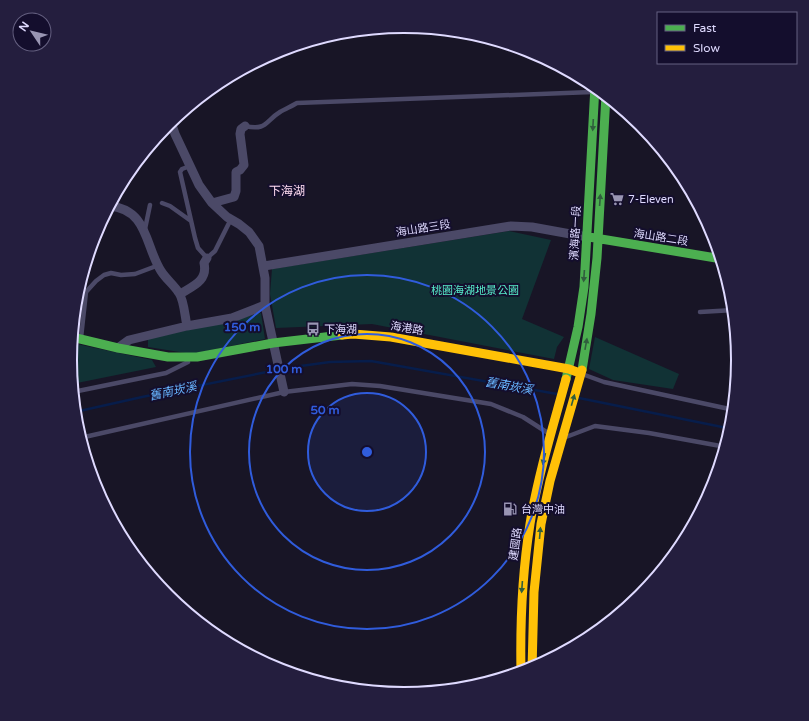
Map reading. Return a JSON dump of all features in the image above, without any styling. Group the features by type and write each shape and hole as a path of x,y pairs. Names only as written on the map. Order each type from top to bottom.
{"main road":[{"name":"濱海路一段","path":"555,418 569,369 578,325 584,282 594,94"},
{"name":"濱海路一段","path":"567,422 580,377 591,314 606,102"},
{"name":"海山路二段","path":"587,237 716,258"},
{"name":"海港路","path":"78,338 118,348 168,356 197,357 273,343 353,334 391,337 569,369 580,377"},
{"name":"建國路","path":"521,667 521,622 525,560 534,502 555,418"},
{"name":"建國路","path":"532,662 534,592 540,524 561,439 567,422"}],"street":[{"path":"212,204 234,197 236,191 236,172 244,165 240,129 245,126"},
{"path":"174,128 199,185 212,204 227,217 249,232 259,246 264,266 265,306 284,392"},
{"path":"115,208 131,212 144,227 161,272 180,294 187,326"},
{"name":"海山路三段","path":"264,266 511,226 532,227 587,237"},
{"path":"180,294 198,283 203,277 206,270 204,263 207,258"},
{"path":"118,348 129,340 187,326 232,318 265,306"}],"lane":[{"path":"245,126 254,128 265,125 278,113 297,103 588,89"},
{"path":"190,166 182,169 180,172 198,248 207,258 215,251 231,219"},
{"path":"162,203 170,206 191,221"},
{"path":"145,231 150,205"},
{"path":"80,321 86,292 104,275 111,273 121,275 135,274 159,265"},
{"path":"700,312 728,310"},
{"path":"79,391 166,373 197,357"},
{"name":"海港路","path":"580,377 728,409"},
{"path":"86,437 284,392 352,384 380,386 491,404 523,417 550,435 561,439 595,426 649,433 721,446"}],"green space":[{"name":"桃園海湖地景公園","path":"509,231 551,240 522,319 564,337 557,347 554,359 372,324 276,328 270,294 272,269"},
{"path":"261,313 265,339 192,354 148,347 148,339"},
{"path":"595,337 679,374 673,389 613,380 589,369"},
{"path":"78,344 152,360 156,367 78,383"}],"waterway":[{"name":"舊南崁溪","path":"286,368 330,362 371,361 557,394"},
{"name":"舊南崁溪","path":"81,411 272,371"},
{"name":"舊南崁溪","path":"579,398 725,428"}],"traffic: fast":[{"path":"566,379 578,327 584,287 595,94"},
{"path":"582,370 591,314 597,258 606,102"},
{"path":"589,237 716,258"},
{"path":"78,338 118,348 168,357 197,357 273,343 342,335"}],"traffic: slow":[{"path":"342,335 353,334 391,337 569,369 577,372"},
{"path":"532,662 534,592 541,524 550,481 582,370"},
{"path":"521,667 522,598 530,524 541,469 566,379"}],"place":[{"name":"7-Eleven","path":"617,199"},
{"name":"下海湖","path":"313,329"},
{"name":"台灣中油","path":"510,509"}],"district":[{"name":"下海湖","path":"287,191"}]}
